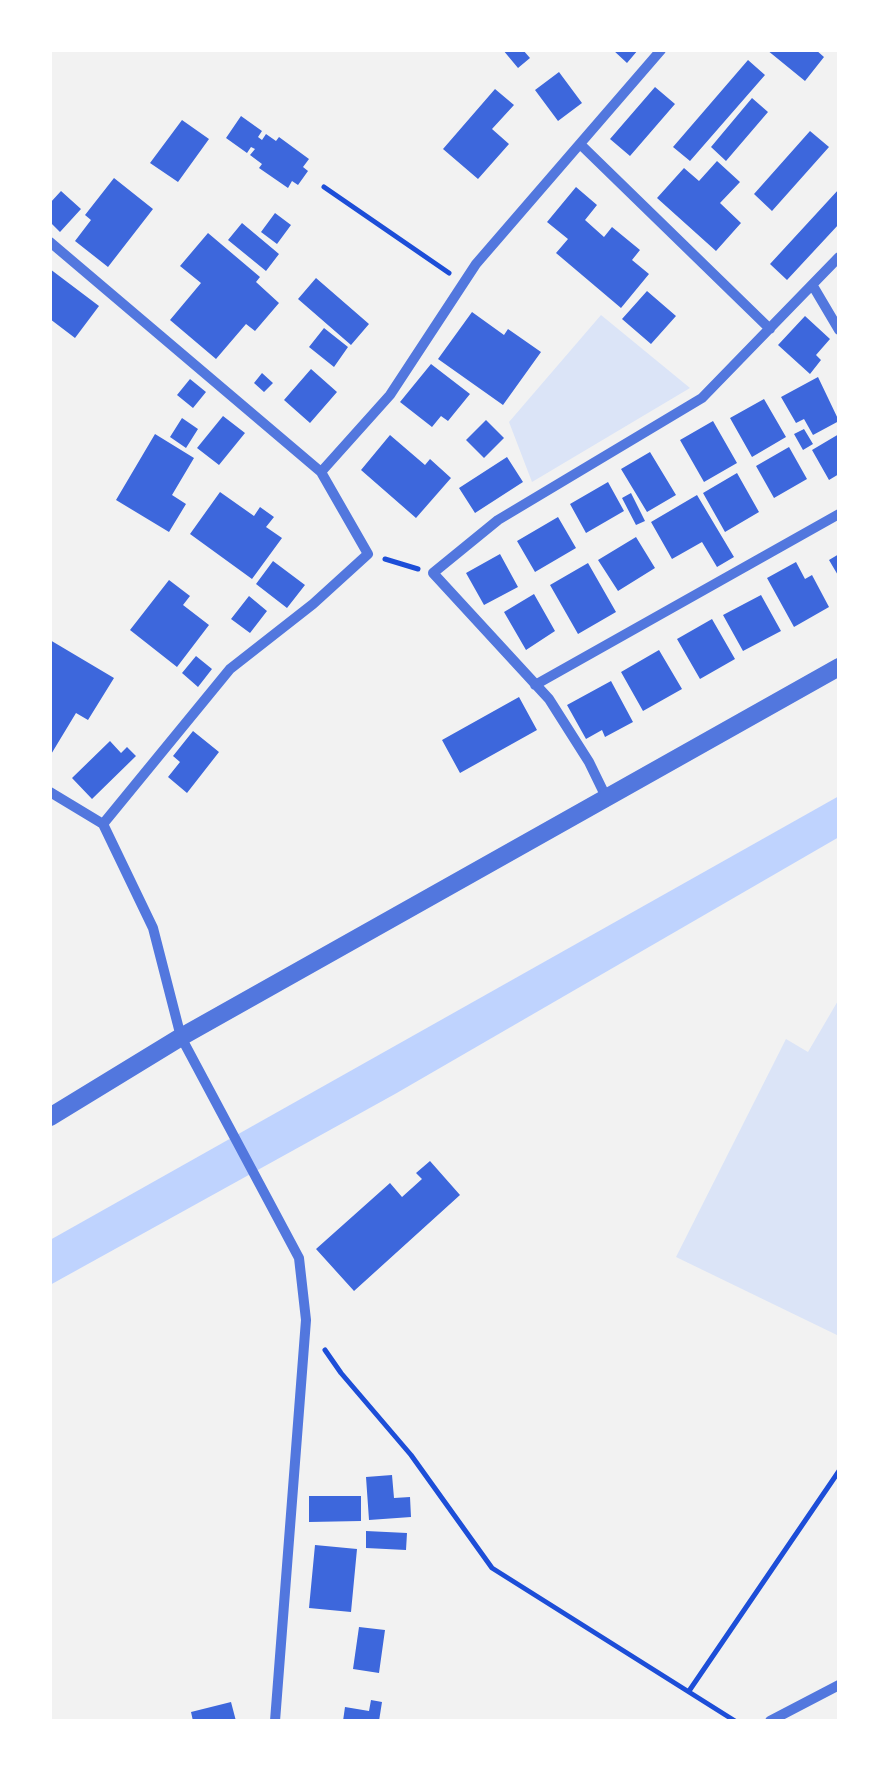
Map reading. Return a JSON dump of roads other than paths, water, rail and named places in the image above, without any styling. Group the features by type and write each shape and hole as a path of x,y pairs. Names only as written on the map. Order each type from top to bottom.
{"street":[{"path":"322,472 390,395 476,264 660,50"},
{"path":"580,144 770,328"},
{"path":"50,242 322,472 368,554 313,604 230,669 104,824"},
{"path":"607,799 549,699 433,573 498,520 702,398 839,256"},
{"path":"812,286 839,330"},
{"path":"536,684 839,514"},
{"path":"50,1118 181,1038 839,667"},
{"path":"50,792 104,824 153,928 181,1038 299,1258 306,1320 276,1721"},
{"path":"770,1721 839,1685"}],"water":[{"path":"839,796 839,837 395,1094 50,1285 50,1240"}]}
